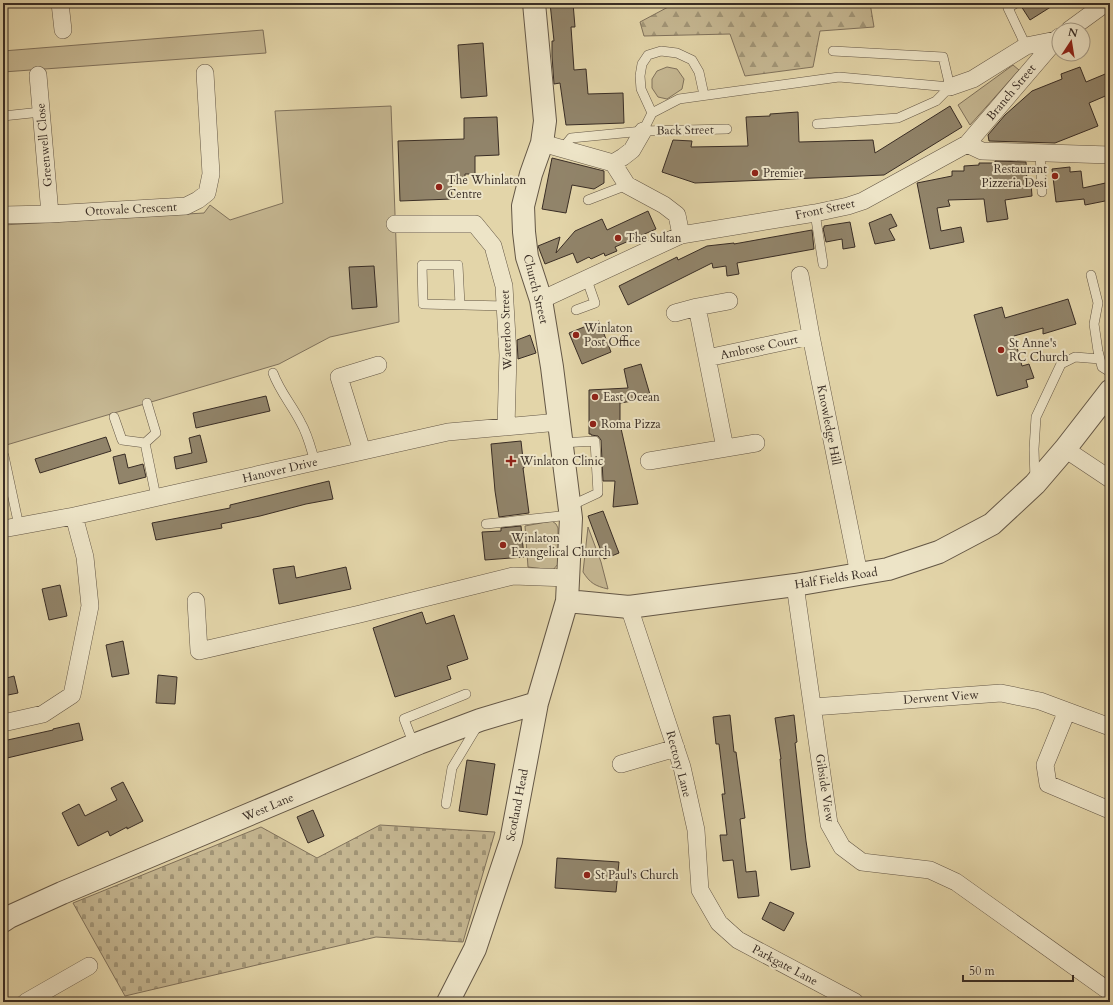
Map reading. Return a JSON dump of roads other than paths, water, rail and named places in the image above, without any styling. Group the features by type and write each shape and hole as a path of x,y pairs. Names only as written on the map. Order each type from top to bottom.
{"street":[{"path":"60,3 63,30"},
{"name":"Church Street","path":"534,3 545,121 552,146 531,174 523,206 524,232 527,257 541,300 552,367 570,510 568,601"},
{"path":"1080,22 1106,3"},
{"path":"950,87 973,78 1026,46 1051,40"},
{"name":"Branch Street","path":"967,144 1051,45"},
{"name":"Ottovale Crescent","path":"3,215 50,214 186,206 198,200 207,193 211,174 205,73"},
{"name":"Greenwell Close","path":"38,75 50,214"},
{"name":"Back Street","path":"613,163 632,150 643,131"},
{"path":"967,144 982,151 1110,155"},
{"name":"Front Street","path":"541,300 682,236 815,213 848,206 863,201 967,144"},
{"path":"552,146 613,163 627,185 664,205 677,215 682,236"},
{"name":"Waterloo Street","path":"395,224 475,224 493,246 504,286 506,306 508,355 506,427"},
{"name":"Knowledge Hill","path":"800,275 859,574"},
{"path":"675,313 697,307 729,302"},
{"name":"Ambrose Court","path":"697,307 725,448"},
{"name":"Ambrose Court","path":"707,358 811,336"},
{"path":"362,452 339,378 378,365"},
{"name":"Half Fields Road","path":"568,601 629,607 795,585 888,569 939,552 992,524 1035,484 1065,449 1110,391"},
{"name":"Hanover Drive","path":"11,528 74,516 448,432 506,427 560,433"},
{"path":"649,461 756,443"},
{"path":"1065,449 1110,479"},
{"path":"3,724 43,714 72,695 90,606 85,557 74,516"},
{"path":"196,601 199,651 360,614 513,576 568,578"},
{"name":"Gibside View","path":"795,585 829,824 842,847 862,862 930,870 956,882 1110,992"},
{"name":"Scotland Head","path":"448,1002 475,949 511,841 537,703 568,601"},
{"name":"Rectory Lane","path":"629,607 682,767 696,830 700,890 719,923"},
{"name":"Derwent View","path":"813,707 1001,693 1040,701 1110,727"},
{"name":"West Lane","path":"3,921 62,893 414,745 480,720 537,703"},
{"path":"1067,711 1044,765 1048,784 1110,808"},
{"path":"621,764 676,748"},
{"name":"Parkgate Lane","path":"719,923 738,940 855,1002"},
{"path":"26,1002 89,966"}],"lane":[{"path":"1016,3 1008,8 1026,46"},
{"path":"652,113 641,89 640,76 642,64 648,55 661,51 677,53 692,60 699,72 704,95"},
{"path":"833,51 943,57 950,87"},
{"path":"643,131 652,113 680,99 704,95 839,77 950,87"},
{"path":"816,124 898,118 936,102 950,87"},
{"path":"3,116 41,112"},
{"name":"Back Street","path":"552,146 571,138 643,131 727,129"},
{"path":"1040,153 1042,192"},
{"path":"588,200 627,185"},
{"path":"815,213 823,264"},
{"path":"460,305 458,265 422,265 423,304 460,305 506,306"},
{"path":"1091,275 1098,303 1094,324 1100,359 1102,367 1110,372"},
{"path":"576,310 595,303 587,280"},
{"path":"1035,484 1034,449 1036,417 1061,364 1075,356 1100,359"},
{"path":"273,373 278,386 302,424 315,462"},
{"path":"114,418 122,440 145,443 156,433 147,403"},
{"path":"486,524 570,510 598,493 595,442 560,433"},
{"path":"145,443 156,497"},
{"path":"4,456 11,528"},
{"path":"414,745 404,719 466,694"},
{"path":"446,804 452,768 480,720"}],"place":[{"name":"Premier","path":"755,173"},
{"name":"Restaurant Pizzeria Desi","path":"1055,176"},
{"name":"The Whinlaton Centre","path":"439,187"},
{"name":"The Sultan","path":"618,238"},
{"name":"Winlaton Post Office","path":"576,335"},
{"name":"St Anne's RC Church","path":"1001,350"},
{"name":"East Ocean","path":"595,397"},
{"name":"Roma Pizza","path":"593,424"},
{"name":"Winlaton Clinic","path":"511,461"},
{"name":"Winlaton Evangelical Church","path":"503,545"},
{"name":"St Paul's Church","path":"587,875"}]}
